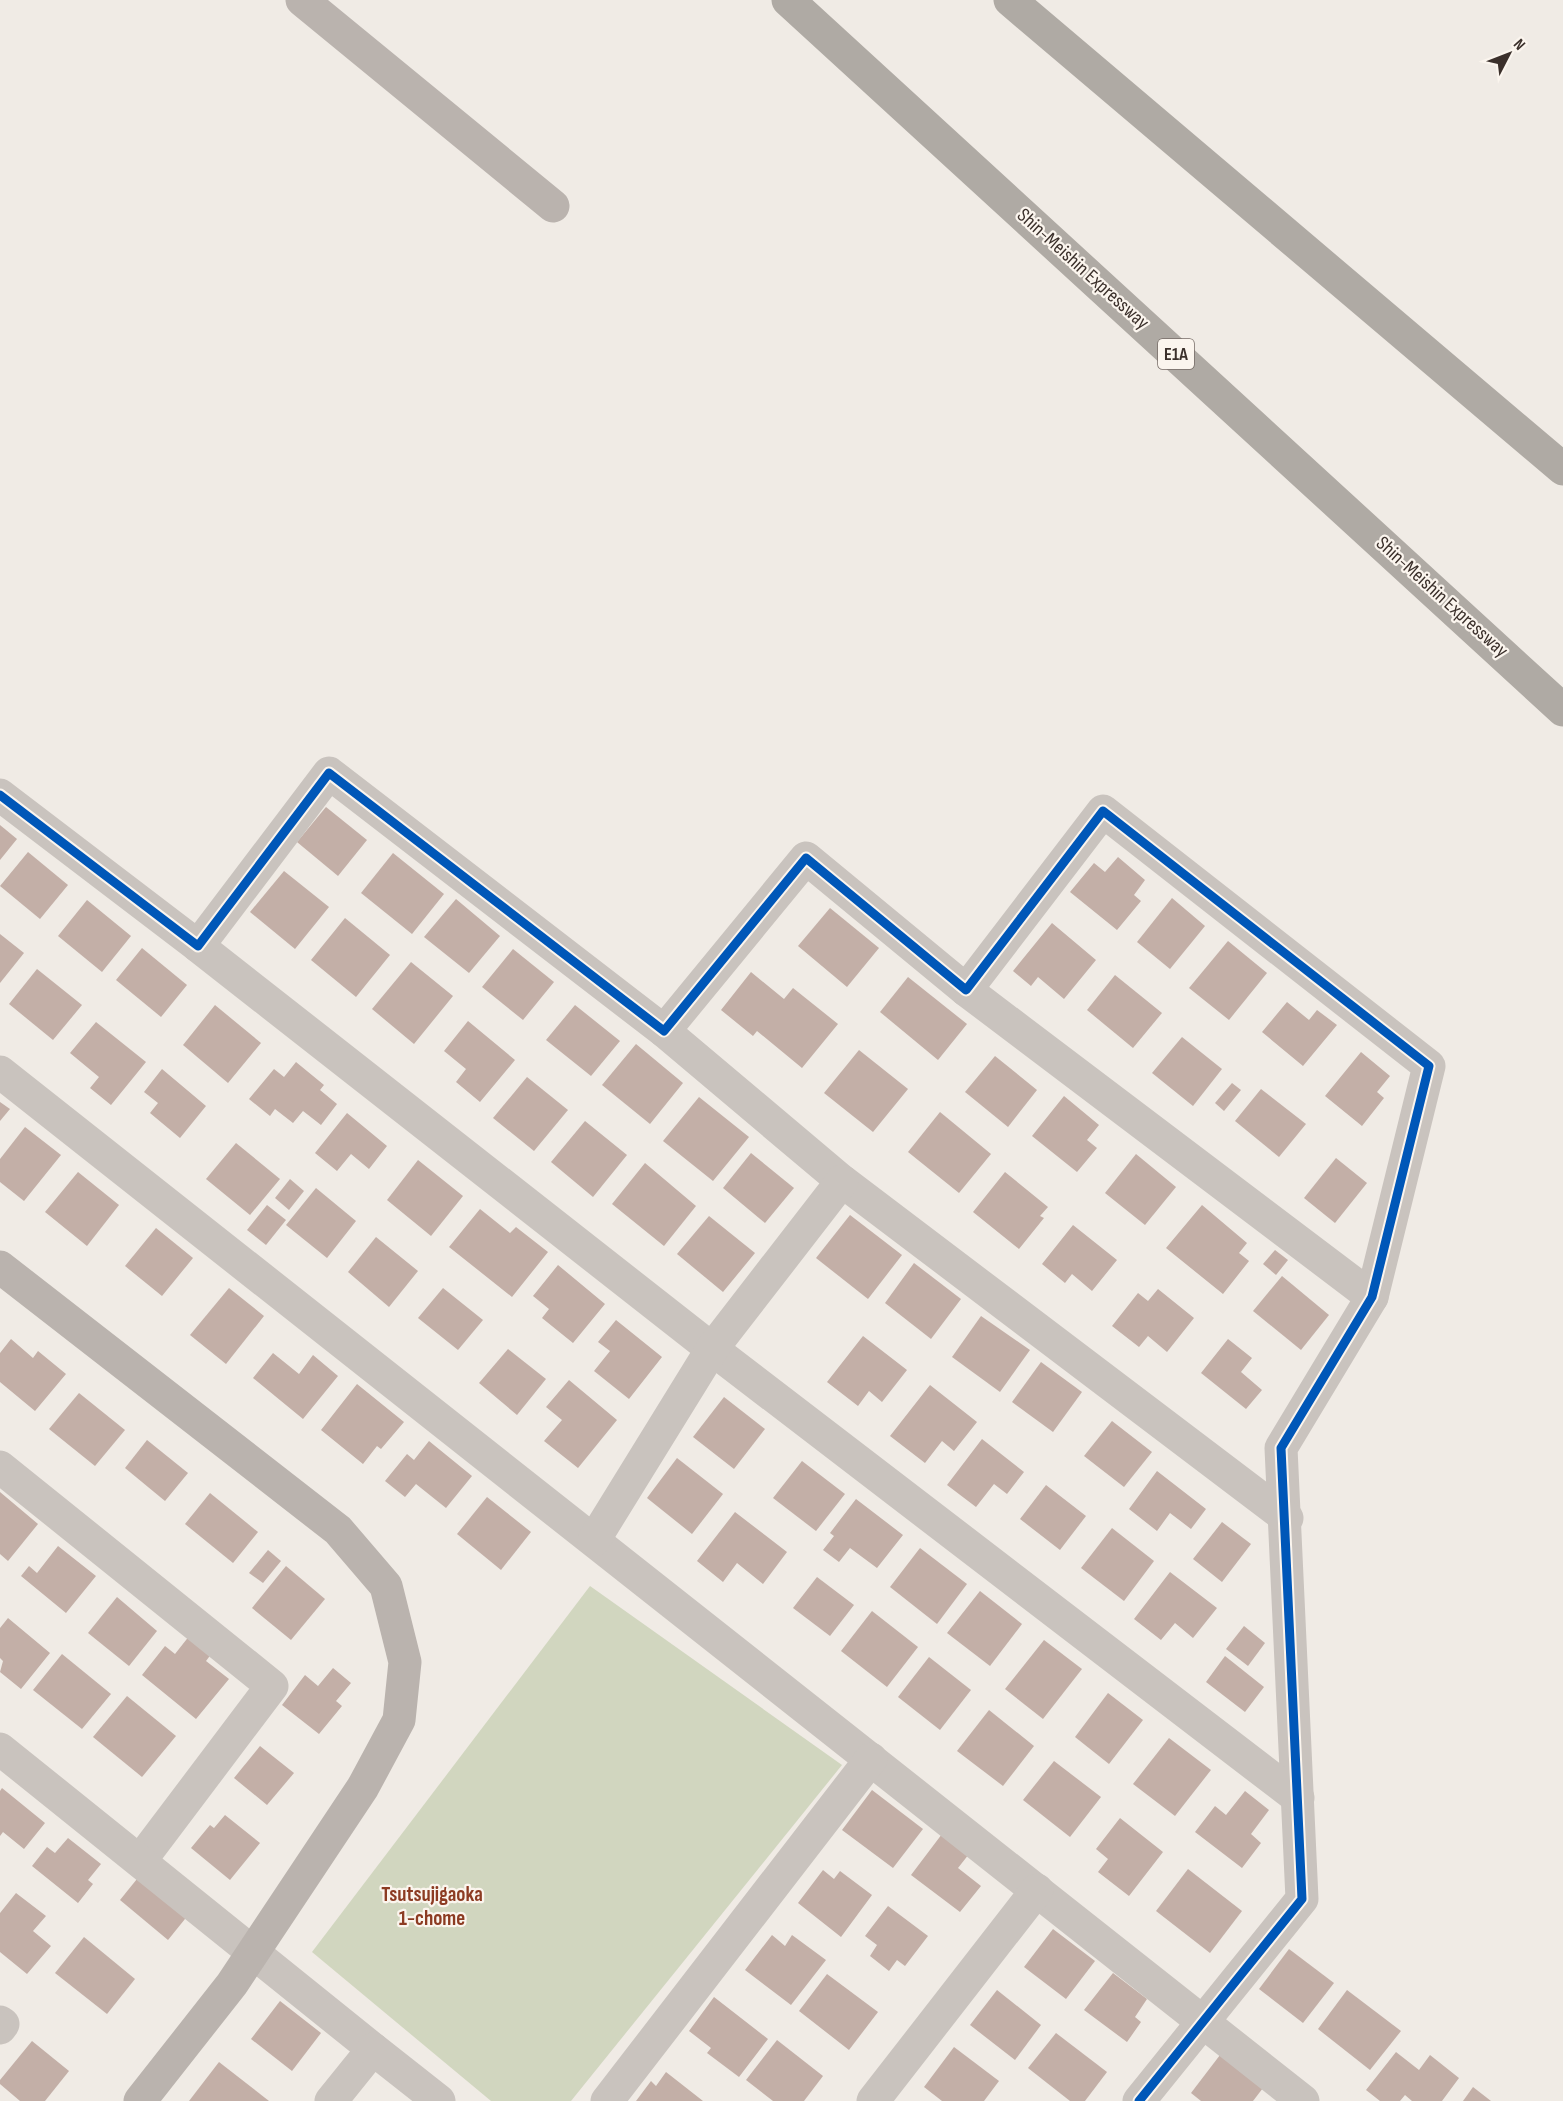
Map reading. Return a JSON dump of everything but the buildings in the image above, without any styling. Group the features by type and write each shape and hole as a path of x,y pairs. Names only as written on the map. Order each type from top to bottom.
{"highway":[{"name":"Shin-Meishin Expressway","path":"788,0 1563,710"},
{"path":"1010,0 1563,469"}],"street":[{"path":"302,0 554,207"},
{"path":"198,946 329,773 664,1031 842,1180 1287,1518"},
{"path":"0,795 198,946 712,1349 1298,1798"},
{"path":"966,990 1103,811 1429,1066 1372,1297 1281,1448 1287,1518 1302,1899 1139,2101"},
{"path":"664,1031 806,858 966,990 1372,1297"},
{"path":"0,1072 1303,2101"},
{"path":"594,1540 712,1349 842,1180"},
{"path":"0,1267 338,1530 386,1586 405,1662 399,1720 363,1787 254,1953 140,2101"},
{"path":"0,1467 272,1686 140,1861"},
{"path":"0,1749 439,2101"},
{"path":"607,2101 871,1759"},
{"path":"873,2101 1037,1890"},
{"path":"0,2022 3,2024 0,2028"},
{"path":"331,2101 373,2049"}],"green space":[{"path":"590,1586 842,1765 571,2101 491,2101 312,1952"}],"cycle path":[{"path":"0,795 198,946 329,773 664,1031 806,858 966,990 1103,811 1429,1066 1372,1297 1281,1448 1302,1899 1139,2101"}],"district":[{"name":"Tsutsujigaoka 1-chome","path":"432,1906"}]}
